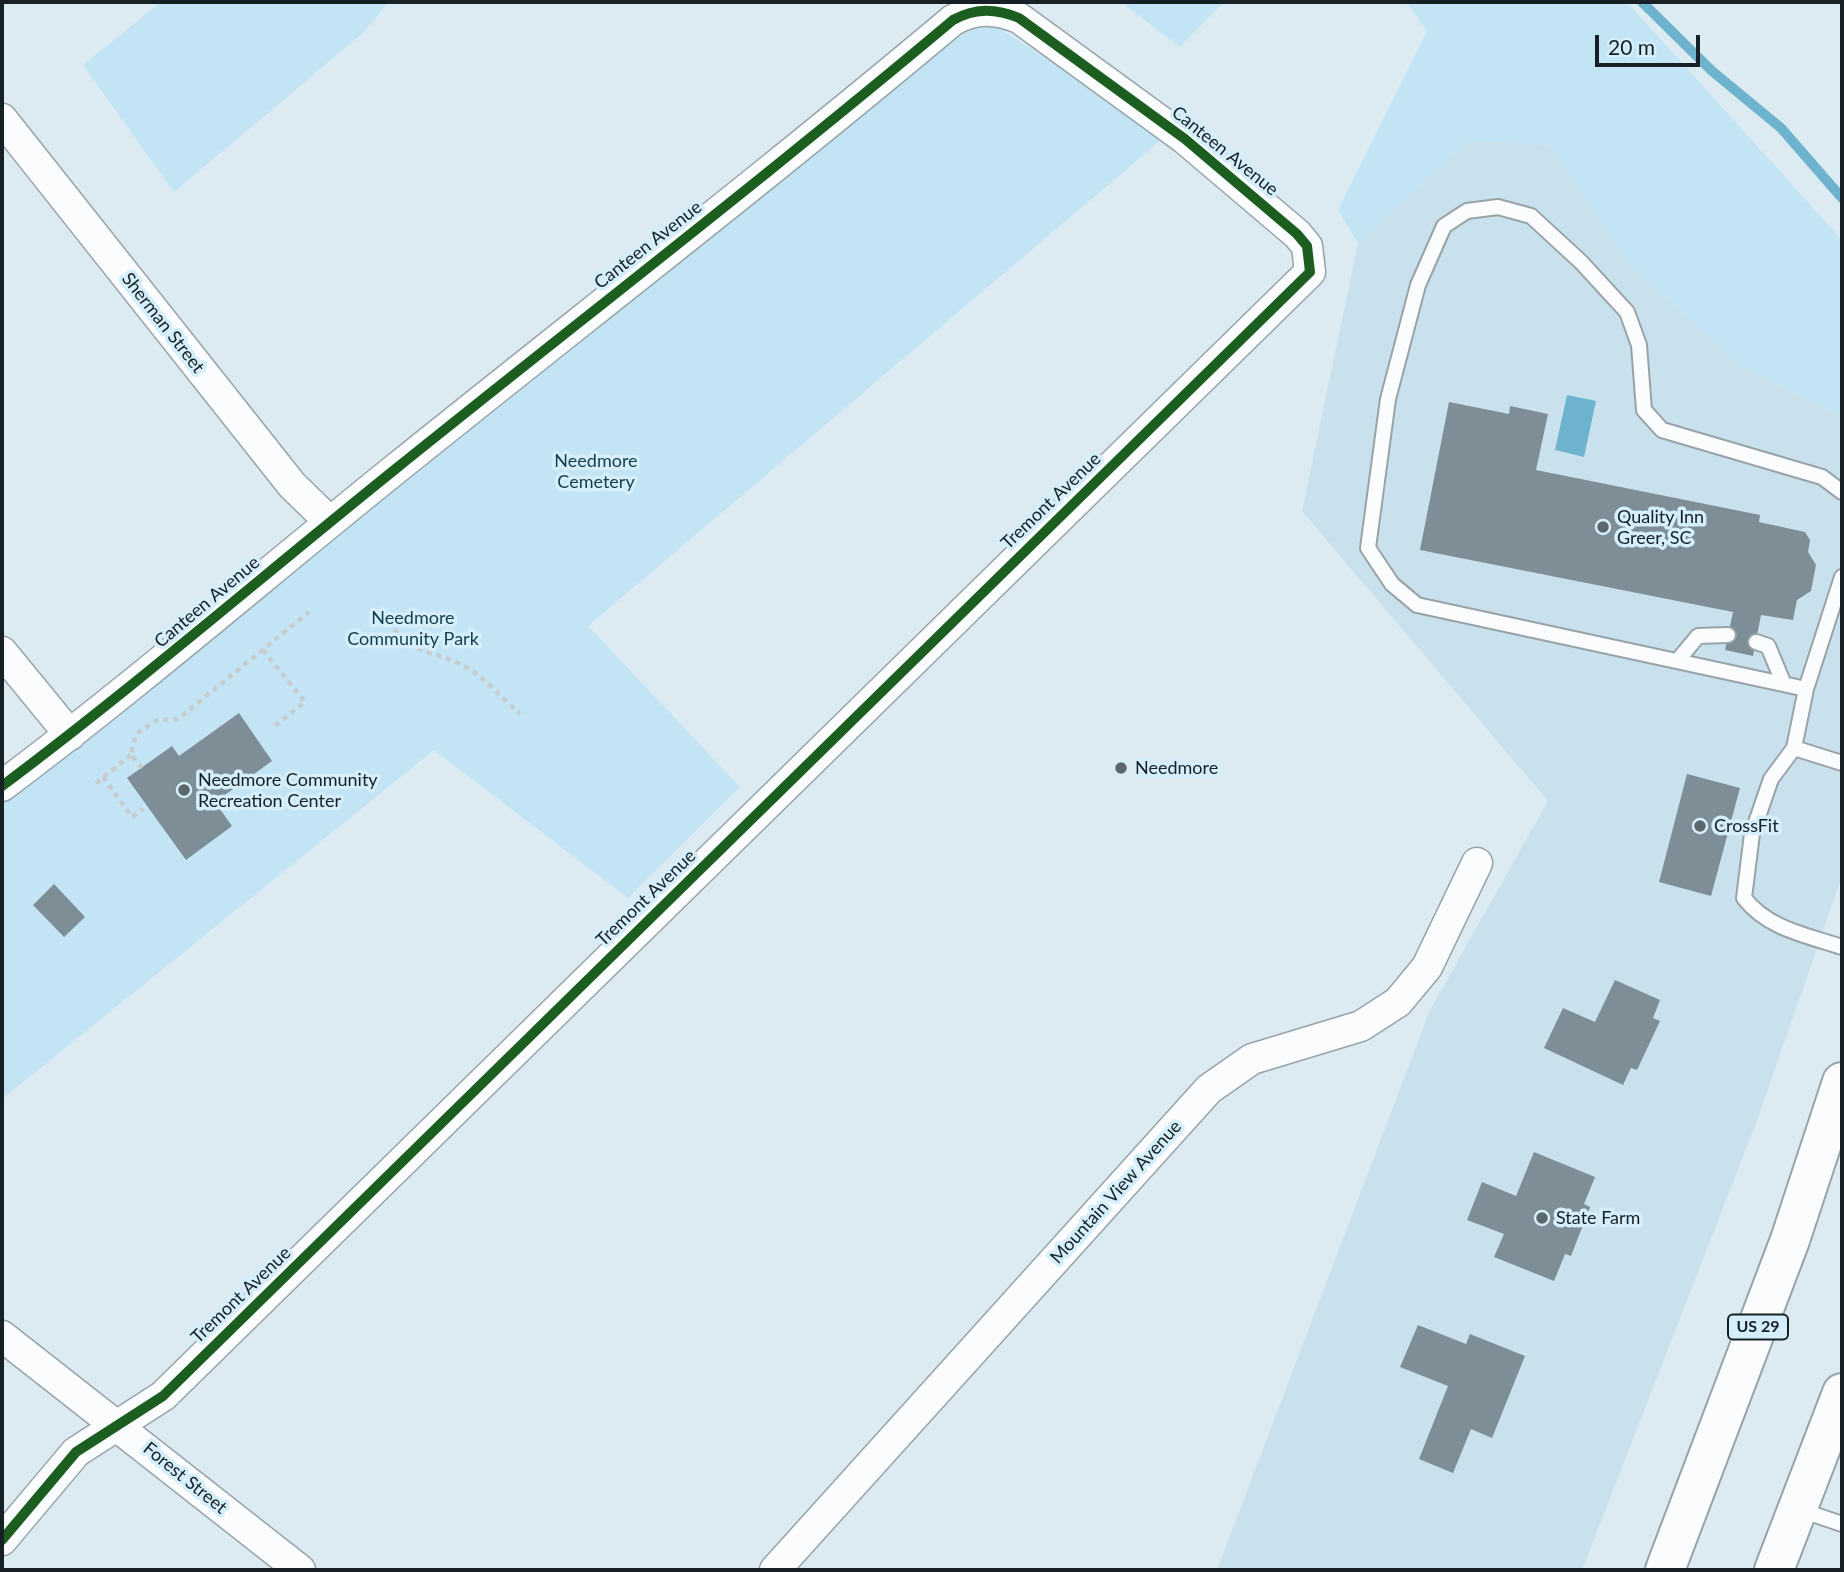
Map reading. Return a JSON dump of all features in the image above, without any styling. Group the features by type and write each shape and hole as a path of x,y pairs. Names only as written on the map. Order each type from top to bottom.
{"main road":[{"name":"US 29","path":"1665,1570 1839,1105"},
{"path":"1774,1570 1842,1393"}],"street":[{"name":"Canteen Avenue","path":"2,786 134,686 330,522 800,149 953,20 966,13 1003,11 1019,18 1185,138 1297,234 1307,246 1310,272"},
{"name":"Sherman Street","path":"2,119 292,485 330,522"},
{"name":"Tremont Avenue","path":"2,1540 76,1452 173,1386 1310,272"},
{"path":"2,652 70,735"},
{"name":"Mountain View Avenue","path":"775,1570 1209,1089 1252,1059 1362,1026 1398,1002 1426,967 1477,863"},
{"name":"Forest Street","path":"2,1336 300,1570"}],"lane":[{"path":"1806,689 1416,605 1392,584 1368,548 1388,399 1418,285 1444,226 1467,211 1498,207 1531,216 1581,262 1627,312 1639,345 1644,410 1662,430 1822,477 1842,492"},
{"path":"1842,577 1806,689 1794,748 1771,779 1756,823 1744,898 1757,914 1773,924 1842,947"},
{"path":"1678,660 1698,636 1728,635"},
{"path":"1756,642 1768,646 1783,682"},
{"path":"1794,748 1842,763"},
{"path":"1798,1509 1842,1524"}],"path":[{"path":"96,783 131,755 136,734 157,720 178,719 309,612"},
{"path":"394,630 409,645 426,654 456,662 480,677 520,714"},
{"path":"263,650 305,702 271,729"},
{"path":"131,755 142,768"},
{"path":"103,777 132,817 143,809"}],"shaded area":[{"path":"1468,141 1549,145 1632,267 1739,364 1842,416 1842,876 1758,1118 1582,1570 1217,1570 1430,1010 1548,801 1302,511 1358,243"}],"green space":[{"path":"161,2 389,2 363,33 174,192 83,65"},
{"path":"1121,2 1224,2 1180,47"},
{"path":"1406,2 1627,2 1842,240 1842,416 1739,364 1632,267 1549,145 1468,141 1358,243 1338,210 1427,31"},
{"path":"975,24 997,27 1068,72 1161,140 588,626 740,787 628,898 434,750 2,1099 2,797"}],"water":[{"path":"1567,395 1596,401 1584,457 1555,450"}],"building":[{"name":"Quality Inn Greer, SC","path":"1449,402 1509,414 1510,406 1548,414 1536,470 1760,515 1759,522 1805,532 1810,540 1808,552 1816,565 1811,591 1797,600 1793,620 1761,615 1753,656 1725,650 1733,612 1420,550"},
{"name":"Needmore Community Recreation Center","path":"239,713 272,761 215,802 232,826 186,860 127,778 172,746 179,756"},
{"path":"1687,774 1740,788 1711,896 1659,882"},
{"path":"54,884 85,917 64,937 33,905"},
{"path":"1615,980 1660,1000 1653,1018 1660,1021 1637,1070 1631,1068 1623,1085 1544,1048 1563,1008 1595,1022"},
{"path":"1534,1152 1595,1177 1584,1204 1590,1207 1571,1256 1565,1254 1554,1281 1494,1257 1504,1234 1467,1220 1482,1182 1516,1196"},
{"path":"1418,1325 1466,1344 1470,1334 1525,1356 1492,1438 1471,1429 1453,1473 1419,1459 1448,1386 1400,1367"}],"waterway":[{"path":"1642,2 1712,71 1781,128 1842,198"}],"cycle path":[{"path":"2,786 103,708 398,467 961,16 985,11 1002,12 1019,18 1185,139 1297,234 1307,246 1310,272 163,1396 76,1452 2,1540"}],"place":[{"name":"Quality Inn Greer, SC","path":"1603,527"},
{"name":"Needmore","path":"1121,768"},
{"name":"Needmore Community Recreation Center","path":"184,790"},
{"name":"CrossFit","path":"1700,826"},
{"name":"State Farm","path":"1542,1218"}],"park label":[{"name":"Needmore Cemetery","path":"596,471"},
{"name":"Needmore Community Park","path":"413,628"}]}
